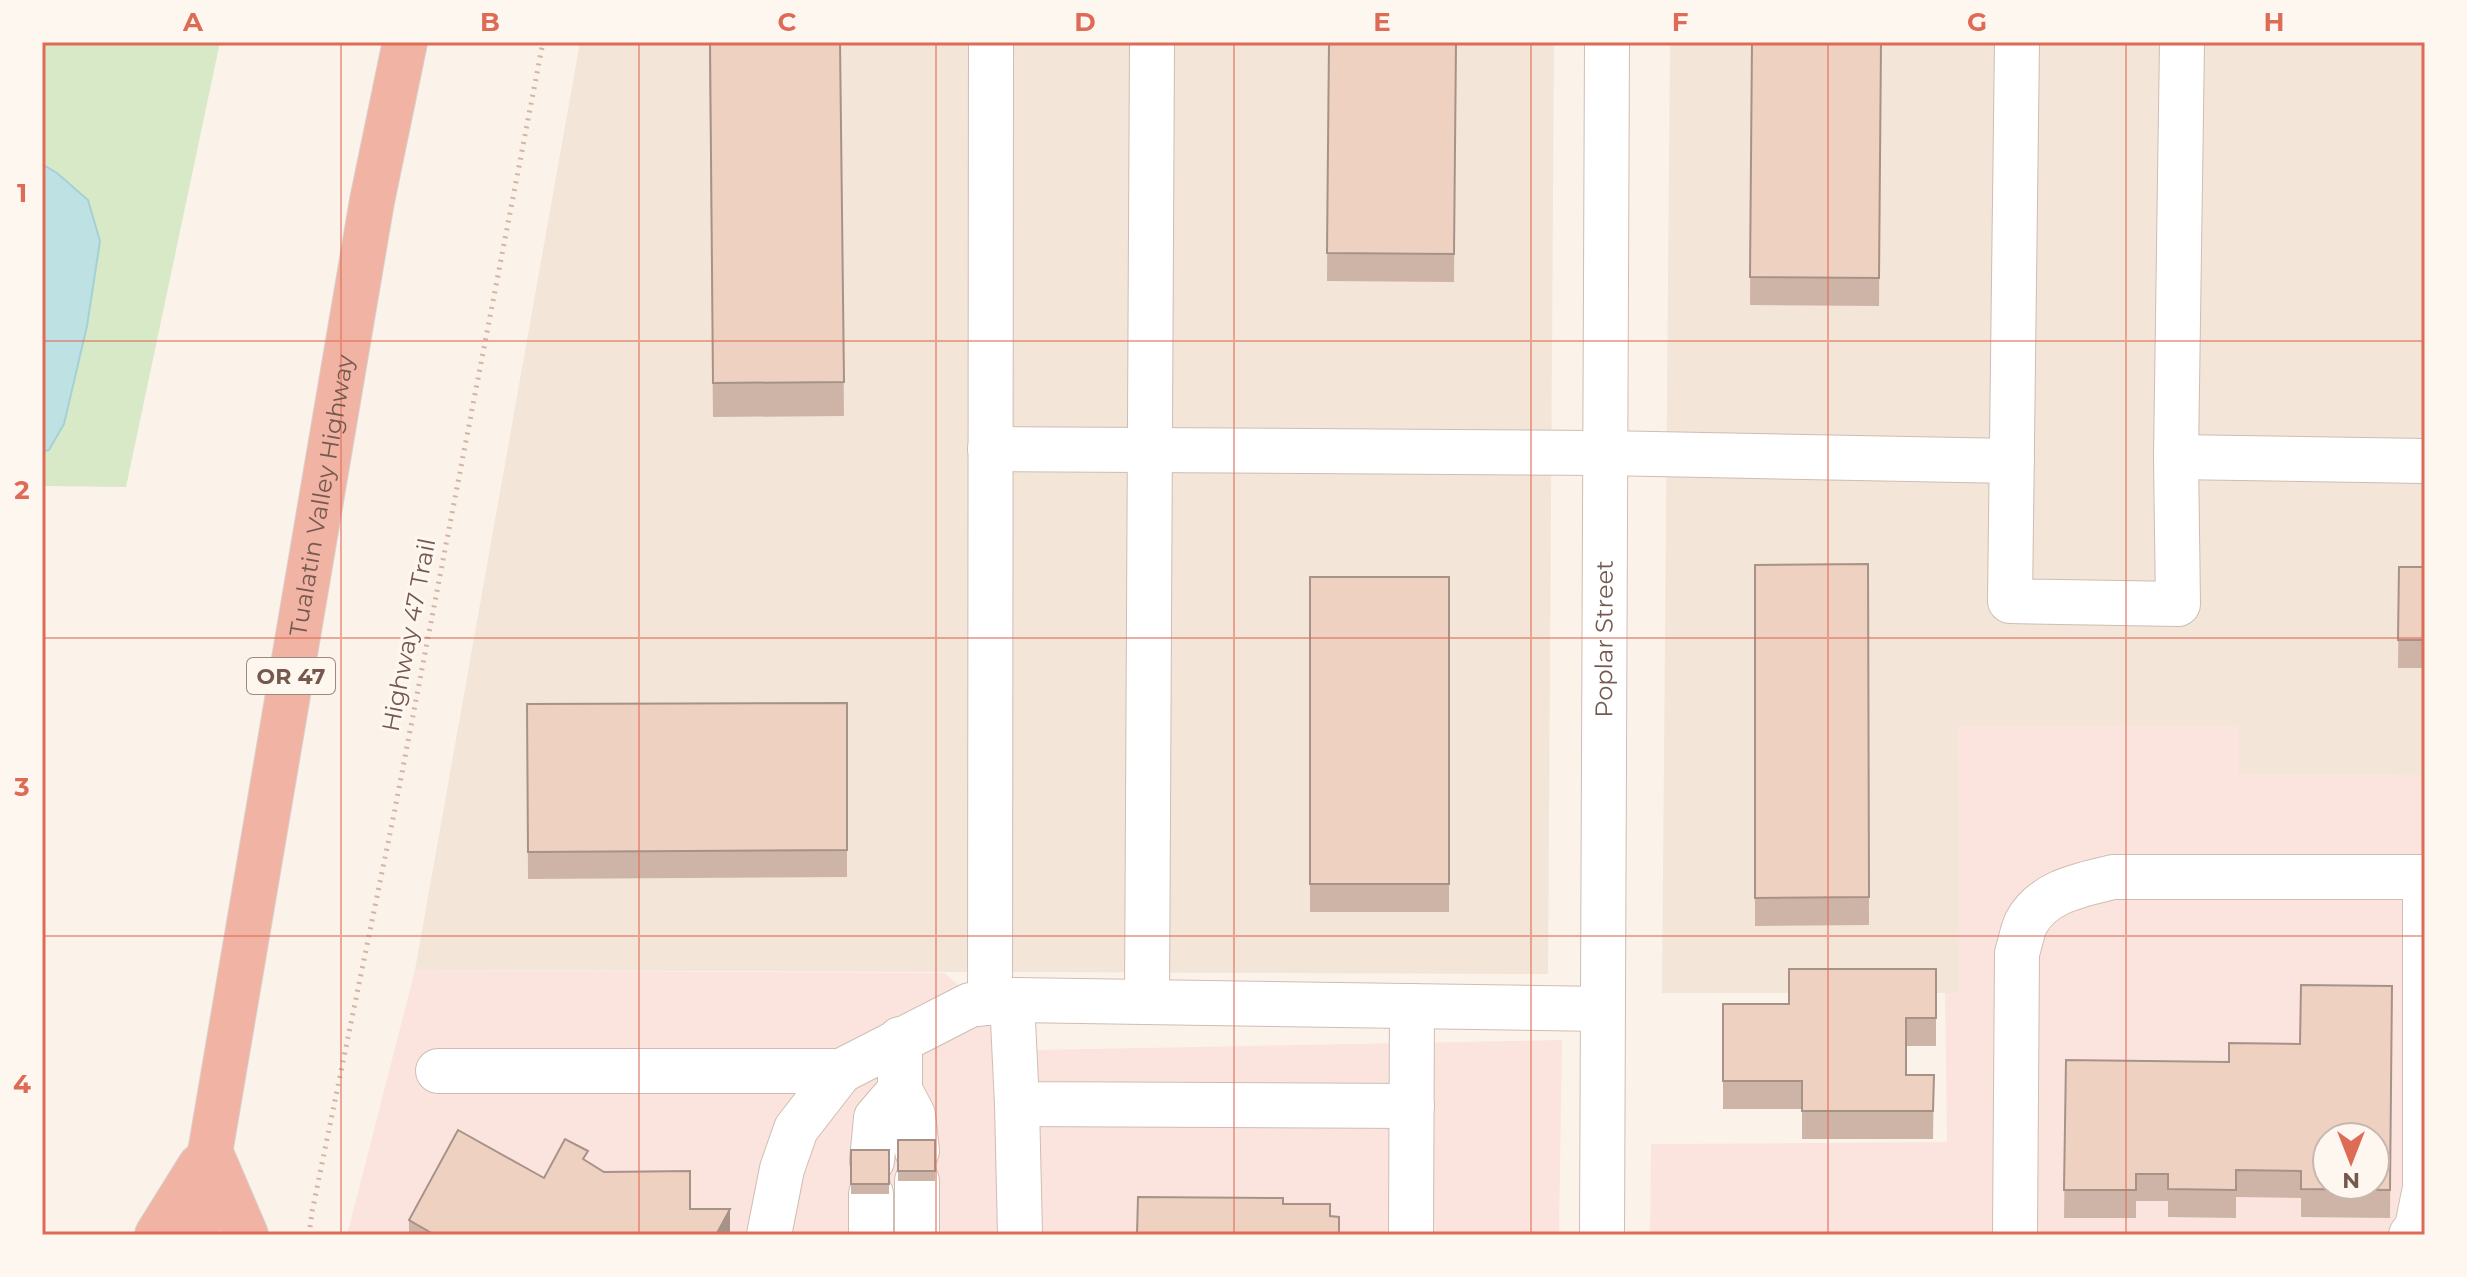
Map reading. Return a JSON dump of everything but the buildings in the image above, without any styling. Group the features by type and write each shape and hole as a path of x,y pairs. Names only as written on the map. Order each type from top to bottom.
{"highway":[{"name":"Tualatin Valley Highway","path":"196,1235 372,201 405,42"},
{"path":"157,1235 210,1151"},
{"path":"210,1151 246,1235"}],"street":[{"path":"991,42 990,449 1001,1002 1017,1104 1020,1235"},
{"path":"1147,1002 1152,42"},
{"name":"Poplar Street","path":"1602,1235 1607,42"},
{"path":"2017,42 2010,601 2178,604 2176,457 2182,42"},
{"path":"990,449 1604,453 2012,461"},
{"path":"2176,457 2425,461"},
{"path":"2015,1235 2017,953 2027,922 2049,897 2113,877 2425,877 2425,1188 2417,1227 2411,1235"},
{"path":"769,1235 782,1169 796,1129 841,1071 970,1005 1001,1002 1147,1002 1603,1009"},
{"path":"1411,1235 1412,1006"},
{"path":"900,1039 900,1090 913,1115 917,1235"},
{"path":"438,1071 841,1071"},
{"path":"871,1197 876,1118 900,1090"},
{"path":"1017,1104 1412,1106"}],"path":[{"name":"Highway 47 Trail","path":"309,1235 543,42"}],"shaded area":[{"path":"580,42 1554,42 1548,974 415,970"},
{"path":"1670,42 2425,42 2425,775 2238,774 2238,726 1959,726 1959,993 1662,993"},
{"path":"1958,726 2239,726 2238,774 2425,775 2425,1235 1650,1235 1651,1144 1947,1142 1945,993 1959,992"},
{"path":"415,970 944,973 1036,1050 1562,1040 1559,1235 347,1235"}],"green space":[{"path":"42,42 220,42 126,487 42,486"}],"water":[{"path":"42,164 88,200 100,241 87,326 64,424 49,450 42,452"}]}
